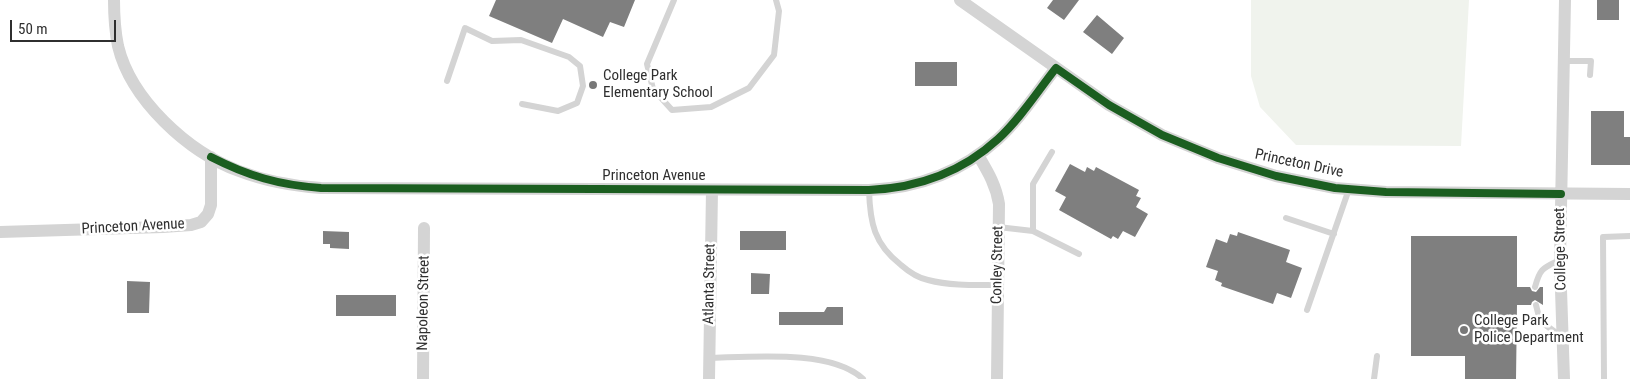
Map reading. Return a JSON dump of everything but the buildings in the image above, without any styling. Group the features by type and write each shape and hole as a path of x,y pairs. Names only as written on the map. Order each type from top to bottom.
{"street":[{"path":"114,0 114,23 118,47 138,90 151,108 169,126 210,157"},
{"name":"Princeton Drive","path":"960,0 1109,105 1162,134 1209,154 1276,176 1349,189 1386,192 1561,194"},
{"name":"College Street","path":"1564,379 1560,260 1565,0"},
{"name":"Princeton Avenue","path":"0,232 163,228 201,222 208,214 211,205 210,157 262,179 294,186 321,188 712,190 869,190 899,188 926,182 952,171 978,155 998,139 1016,119 1056,68"},
{"name":"Conley Street","path":"978,155 997,190 997,379"},
{"name":"Atlanta Street","path":"709,379 712,190"},
{"path":"1561,194 1630,194"},
{"name":"Napoleon Street","path":"423,379 424,228"}],"lane":[{"path":"674,0 647,64 653,89 672,110 712,107 749,88 774,56 779,11 776,0"},
{"path":"447,81 465,28 492,41 521,40 569,57 580,66 583,86 577,103 558,111 522,104"},
{"path":"1565,61 1591,61 1590,75"},
{"path":"1033,231 1033,184 1052,152"},
{"path":"1307,310 1349,189"},
{"path":"869,190 870,214 880,244 894,260 912,274 926,280 952,284 998,284"},
{"path":"1286,218 1334,234"},
{"path":"998,226 1033,231 1079,254"},
{"path":"1604,379 1603,237 1630,236"},
{"path":"1535,287 1538,275 1544,268 1560,260"},
{"path":"1536,305 1540,321 1564,338"},
{"path":"1374,379 1377,356"},
{"path":"709,358 799,357 846,368 863,379"}],"shaded area":[{"path":"1251,0 1469,0 1461,146 1296,145 1260,107 1251,76"}],"cycle path":[{"path":"211,157 251,174 277,182 321,188 887,189 921,182 938,176 969,161 984,151 1014,123 1056,68 1109,105 1162,135 1218,158 1276,176 1335,188 1386,192 1561,194"}],"place":[{"name":"College Park Elementary School","path":"593,85"},
{"name":"College Park Police Department","path":"1464,330"}]}
